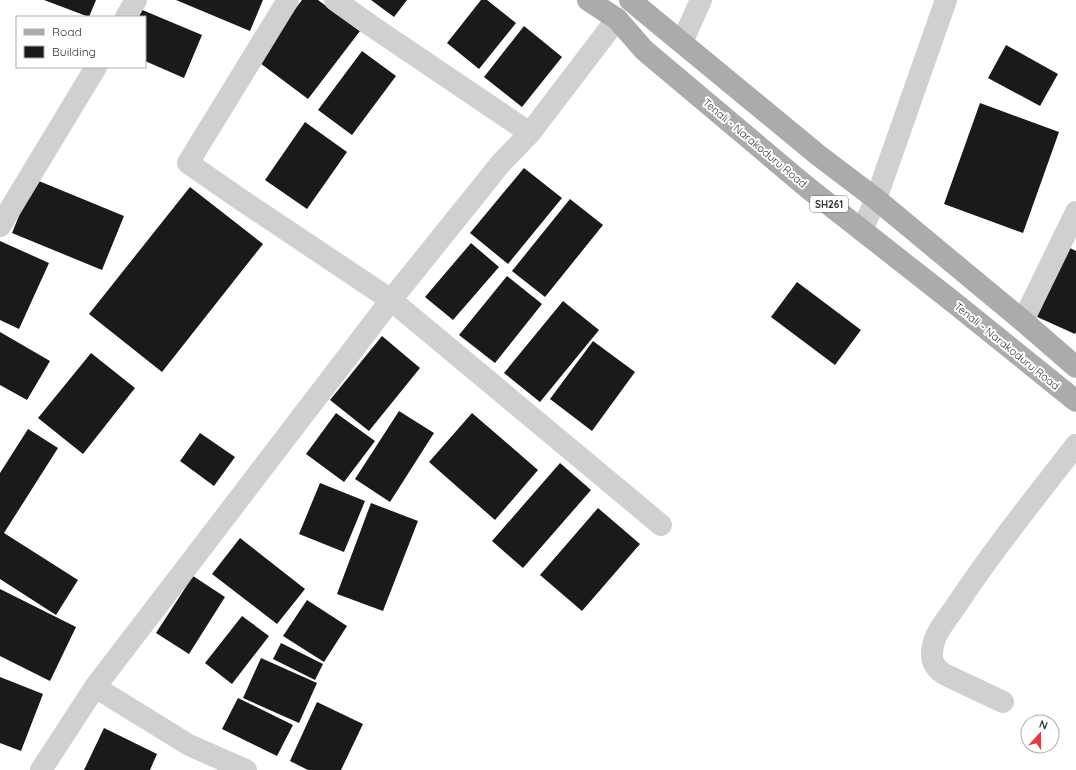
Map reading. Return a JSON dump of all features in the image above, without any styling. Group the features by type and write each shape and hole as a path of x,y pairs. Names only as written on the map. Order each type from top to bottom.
{"main road":[{"name":"Tenali - Narakoduru Road","path":"588,0 617,19 644,50 808,188 1076,401"},
{"name":"SH261","path":"630,0 818,154 876,199 1076,367"}],"street":[{"path":"127,16 136,0"},
{"path":"288,0 188,163 391,300 661,525"},
{"path":"335,0 530,133"},
{"path":"682,42 701,0"},
{"path":"862,230 876,199 946,0"},
{"path":"41,770 95,687 391,300 502,162 530,133 617,19"},
{"path":"0,226 95,68"},
{"path":"1023,321 1076,212"},
{"path":"1003,702 936,669 933,662 933,645 942,627 966,591 1076,445"},
{"path":"95,687 189,745 246,770"}],"building":[{"path":"44,0 96,0 89,16"},
{"path":"176,0 263,0 250,31"},
{"path":"302,0 318,0 360,31 308,99 256,60"},
{"path":"371,0 407,0 394,17"},
{"path":"481,0 487,0 516,23 479,69 447,43"},
{"path":"140,9 202,35 184,78 146,61 146,16 137,16"},
{"path":"524,26 562,57 522,107 484,77"},
{"path":"1006,45 1058,74 1040,106 988,78"},
{"path":"362,51 396,76 352,135 318,110"},
{"path":"980,103 1059,132 1023,233 944,204"},
{"path":"305,122 347,152 307,209 265,180"},
{"path":"524,168 562,198 508,264 470,233"},
{"path":"34,179 124,216 102,270 12,233"},
{"path":"190,187 263,244 162,372 89,314"},
{"path":"570,199 603,225 545,297 512,271"},
{"path":"0,241 49,263 19,329 0,320"},
{"path":"471,243 499,267 453,320 425,297"},
{"path":"1068,247 1076,251 1075,334 1035,316"},
{"path":"507,276 542,304 495,363 459,335"},
{"path":"797,282 861,330 835,365 771,317"},
{"path":"563,301 599,330 540,402 504,373"},
{"path":"0,332 50,361 27,400 0,385"},
{"path":"382,336 420,368 369,431 330,400"},
{"path":"593,341 635,372 592,431 550,399"},
{"path":"91,353 135,388 83,454 38,418"},
{"path":"399,411 434,433 390,502 355,479"},
{"path":"336,413 375,441 344,482 306,454"},
{"path":"472,413 538,470 495,520 429,462"},
{"path":"28,429 58,448 4,533 78,580 56,615 0,579 0,473"},
{"path":"200,433 235,457 214,486 180,461"},
{"path":"560,463 591,490 523,568 492,541"},
{"path":"320,483 365,501 344,552 299,534"},
{"path":"371,503 418,521 383,611 337,594"},
{"path":"598,508 640,544 582,611 540,575"},
{"path":"240,538 305,589 277,624 212,574"},
{"path":"193,576 225,597 189,654 156,633"},
{"path":"0,589 76,627 50,681 0,656"},
{"path":"307,600 347,626 324,662 283,636"},
{"path":"242,616 269,636 232,684 205,663"},
{"path":"281,643 323,664 315,680 273,659"},
{"path":"261,658 317,683 299,723 243,698"},
{"path":"0,677 43,694 21,751 0,743"},
{"path":"238,698 293,725 277,756 222,729"},
{"path":"317,702 363,724 341,770 308,770 290,761"},
{"path":"104,728 157,754 150,770 84,770"}]}
